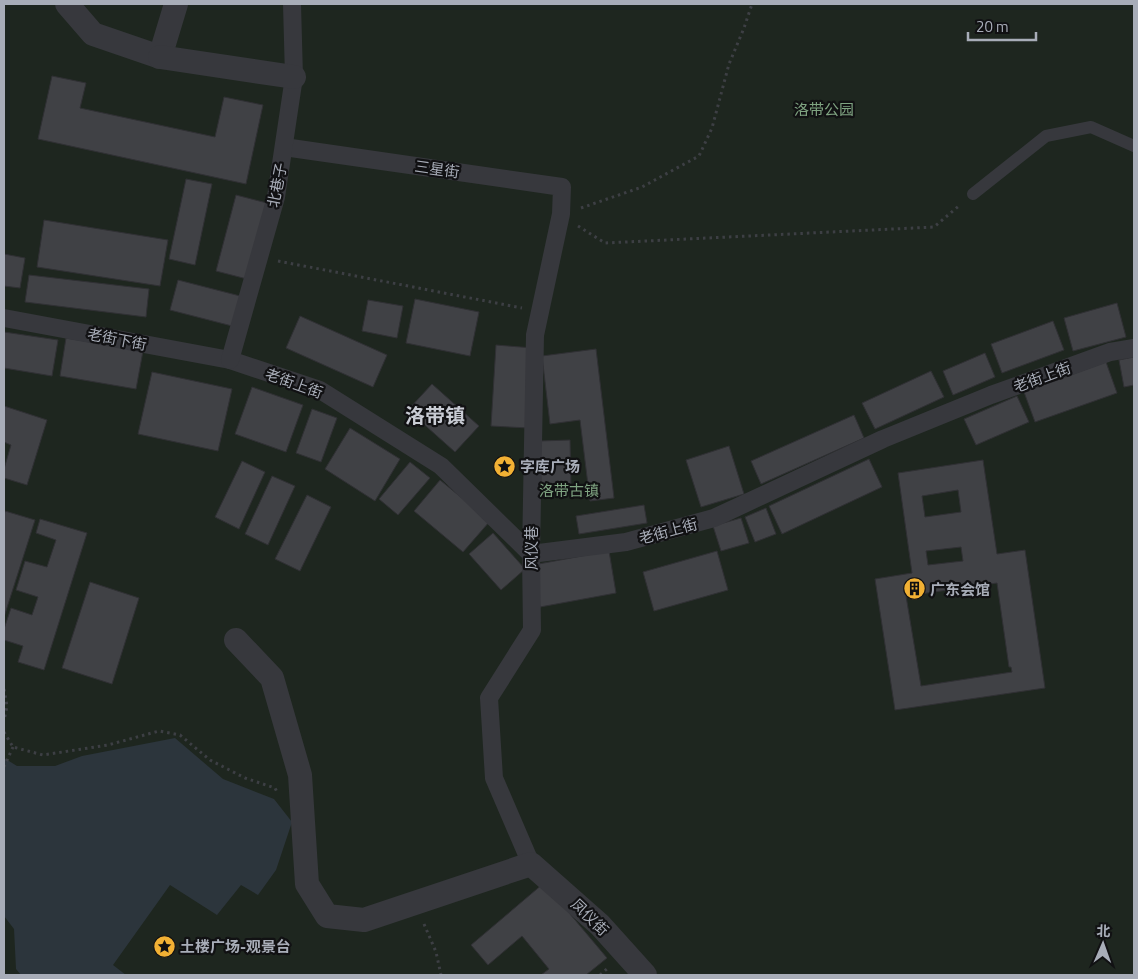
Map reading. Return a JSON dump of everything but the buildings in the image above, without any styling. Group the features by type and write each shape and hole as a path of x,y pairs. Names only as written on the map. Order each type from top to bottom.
{"street":[{"path":"67,4 93,34 160,57 294,77"},
{"path":"160,57 176,4"},
{"name":"北巷子","path":"230,360 276,197 294,77 292,4"},
{"name":"三星街","path":"284,147 562,187 561,214"},
{"name":"风仪巷","path":"532,864 494,778 489,698 532,630 530,554 535,334 561,214"},
{"name":"老街下街","path":"4,318 230,360"},
{"name":"老街上街","path":"230,360 320,390 441,466 530,554 626,542 714,518 883,439 992,394 1110,352 1134,348"},
{"path":"236,640 272,678 300,775 307,884 327,916 364,920 532,864"},
{"name":"凤仪街","path":"532,864 600,925 644,975"}],"lane":[{"path":"973,194 1046,136 1091,127 1134,146"}],"path":[{"path":"561,214 642,187 699,156 712,128 729,64 752,4"},
{"path":"561,214 604,243 874,230 934,227 973,194"},
{"path":"260,258 540,312"},
{"path":"4,689 7,706 4,721"},
{"path":"4,732 14,747 43,755 108,745 159,731 180,735 210,760 246,778 275,788 280,796"},
{"path":"4,767 14,747"},
{"path":"415,902 436,952 441,975"}],"green space":[{"name":"洛带古镇","path":"4,4 1134,4 1134,975 4,975"}],"shaded area":[{"path":"175,738 223,779 274,799 292,822 276,870 258,895 241,885 217,915 170,885 113,965 126,975 21,975 16,969 14,929 4,916 4,758 17,766 55,766 82,756"}],"place":[{"name":"字库广场","path":"504,466"},
{"name":"广东会馆","path":"914,589"},
{"name":"土楼广场-观景台","path":"164,946"}],"district":[{"name":"洛带镇","path":"435,415"}],"park label":[{"name":"洛带公园","path":"824,109"}]}
